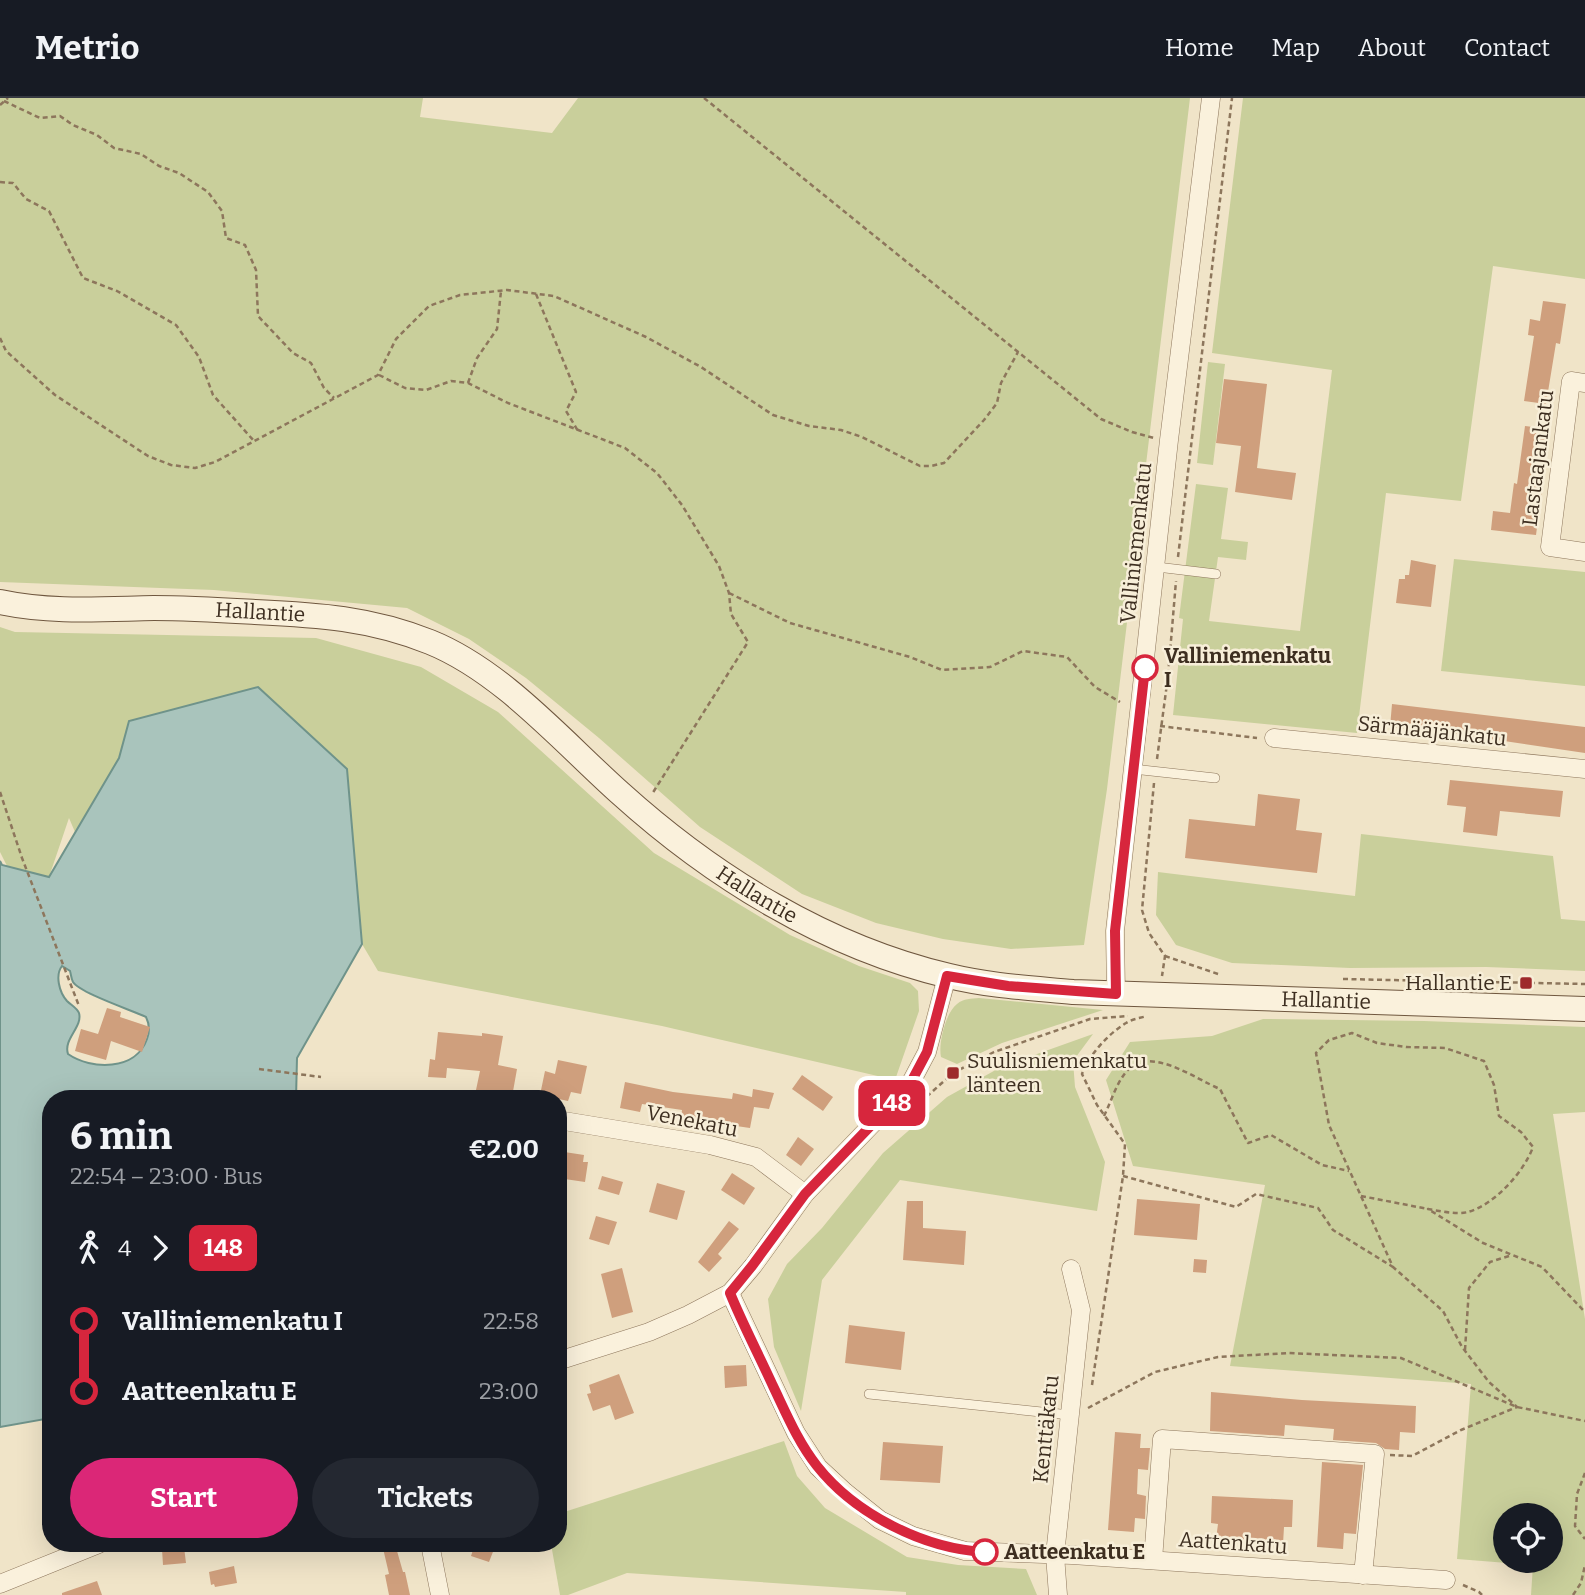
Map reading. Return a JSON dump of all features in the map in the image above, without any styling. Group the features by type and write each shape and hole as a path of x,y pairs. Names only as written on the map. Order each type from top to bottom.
{"street":[{"name":"Valliniemenkatu","path":"1116,994 1115,931 1169,440 1211,98"},
{"name":"Lastaajankatu","path":"1578,382 1549,547 1585,552"},
{"name":"Hallantie","path":"0,602 54,610 179,608 326,615 364,621 440,647 493,680 528,708 641,812 720,872 786,912 831,935 947,976 1008,986 1116,994 1160,993 1585,1009"},
{"name":"Särmääjänkatu","path":"1274,738 1585,769"},
{"path":"567,1358 649,1332 730,1293 805,1194 909,1086 927,1052 947,976"},
{"name":"Venekatu","path":"567,1121 710,1145 756,1157 805,1194"},
{"name":"Kenttäkatu","path":"1058,1595 1055,1555 1081,1310 1070,1269"},
{"name":"Aattenkatu","path":"730,1293 796,1433 818,1466 880,1520 913,1536 965,1551 1153,1560 1446,1580"},
{"path":"1153,1560 1162,1439 1375,1454 1363,1574"},
{"path":"0,1584 79,1552"},
{"path":"432,1552 440,1595"}],"lane":[{"path":"1157,567 1216,574"},
{"path":"1133,769 1215,778"},
{"path":"869,1394 1070,1415"}],"path":[{"path":"0,105 8,98"},
{"path":"704,98 1101,419 1132,432 1169,440"},
{"path":"1225,976 1165,956 1149,933 1142,910 1177,569 1232,98"},
{"path":"4,101 40,118 60,116 97,135 114,148 141,154 159,166 179,173 208,192 222,211 226,238 245,245 256,270 258,316 293,353 311,363 324,388 334,398"},
{"path":"0,182 13,183 26,199 49,211 83,278 117,291 176,325 199,357 213,395 254,441"},
{"path":"0,338 6,351 55,395 148,456 171,465 195,468 215,462 377,375 396,339 429,306 460,295 501,290 554,296 646,337 701,367 773,415 862,437 920,466 931,467 944,463 984,420 997,403 1001,383 1018,352"},
{"path":"468,383 477,358 497,329 501,290"},
{"path":"536,294 576,392 566,411 578,431"},
{"path":"377,375 405,388 426,390 451,381 468,383 508,403 625,448 657,473 682,505 719,566 729,593 731,614 747,642 641,812"},
{"path":"729,593 790,623 910,657 942,670 990,667 1023,651 1067,657 1096,687 1120,702"},
{"path":"1160,726 1274,738"},
{"path":"0,792 22,858 79,1006"},
{"path":"1160,993 1165,956"},
{"path":"1333,979 1585,984"},
{"path":"913,1108 953,1073 994,1052 1090,1019 1153,1014 1126,1022 1088,1059 1082,1074 1097,1105 1125,1144 1123,1176 1088,1408 1155,1372 1218,1357 1289,1353 1401,1358 1517,1407 1585,1421"},
{"path":"1361,1196 1465,1213 1491,1203 1528,1161 1533,1147 1521,1132 1499,1116 1494,1085 1484,1061 1445,1048 1377,1043 1352,1033 1329,1040 1316,1053 1329,1125 1392,1267"},
{"path":"1104,1116 1127,1070 1146,1060 1174,1066 1220,1089 1248,1143 1271,1135 1322,1165 1349,1171"},
{"path":"259,1069 321,1077"},
{"path":"1123,1176 1208,1197 1236,1207 1256,1194 1318,1208 1334,1230 1392,1267 1443,1311 1465,1352 1489,1382 1517,1407"},
{"path":"1429,1209 1483,1243 1542,1267 1585,1312"},
{"path":"1465,1352 1469,1288 1490,1262 1512,1255"},
{"path":"1375,1454 1412,1456 1461,1430 1517,1407"},
{"path":"1585,1473 1577,1494 1575,1526 1585,1539"},
{"path":"1573,1595 1581,1583 1585,1565"},
{"path":"1446,1580 1467,1586 1482,1595"}],"green space":[{"path":"0,98 423,98 420,117 552,133 578,98 1190,98 1107,789 1084,945 1011,949 943,939 876,923 802,894 700,827 526,678 469,639 407,608 214,590 0,582"},
{"path":"1243,98 1585,98 1585,279 1493,266 1461,501 1386,493 1357,733 1173,715 1183,619 1179,618 1196,484 1228,488 1221,539 1248,542 1246,560 1218,557 1209,621 1300,631 1332,370 1212,353"},
{"path":"1208,362 1225,364 1213,465 1197,463"},
{"path":"1454,559 1585,572 1585,686 1441,671"},
{"path":"0,627 15,632 316,638 421,667 498,712 654,853 790,935 859,966 910,983 918,991 919,1011 895,1080 662,1026 378,971 362,944 347,769 129,721 119,758 75,832 69,818 49,877 16,884 0,852"},
{"path":"1361,834 1553,856 1561,919 1585,921 1585,971 1486,967 1350,968 1232,963 1176,945 1156,915 1158,872 1355,896"},
{"path":"979,998 1103,1010 1002,1043 957,1064 941,1057 941,1044 949,1014 962,1001"},
{"path":"1263,1019 1585,1027 1585,1112 1553,1114 1585,1319 1585,1595 1531,1595 1532,1573 1563,1573 1563,1503 1493,1503 1493,1562 1457,1559 1471,1384 1230,1366 1265,1185 1133,1166 1106,1080 1130,1042 1212,1036"},
{"path":"1093,1034 1073,1061 1075,1087 1105,1162 1097,1211 900,1180 822,1280 801,1411 774,1347 768,1299 787,1264 822,1228 883,1153 947,1097 1001,1067"},
{"path":"784,1441 797,1476 825,1508 907,1557 958,1565 1026,1569 1037,1595 906,1595 906,1592 627,1573 568,1595 560,1595 552,1552 567,1552 567,1511"}],"water":[{"path":"258,687 347,769 362,944 297,1058 296,1090 42,1090 42,1420 0,1427 0,861 2,865 49,877 119,758 129,721","holes":["62,966 70,971 73,982 85,991 146,1017 149,1025 148,1036 133,1057 112,1065 100,1065 68,1054 68,1043 78,1023 79,1013 67,1001 60,988 58,979"]}],"building":[{"path":"1543,301 1566,304 1560,344 1556,343 1546,404 1524,401 1534,336 1528,335 1530,319 1540,321"},
{"path":"1224,379 1267,384 1257,468 1296,473 1292,500 1235,492 1241,446 1216,443"},
{"path":"1525,426 1550,429 1536,535 1491,530 1493,511 1510,513"},
{"path":"1411,560 1436,565 1431,607 1396,603 1399,579 1405,579 1405,575 1409,575"},
{"path":"1392,704 1585,727 1585,753 1437,731 1390,727"},
{"path":"1450,780 1563,791 1560,817 1500,811 1497,836 1463,832 1466,807 1447,805"},
{"path":"1258,794 1300,799 1296,830 1322,833 1317,873 1185,858 1189,819 1255,826"},
{"path":"107,1008 121,1012 120,1017 150,1027 142,1052 111,1041 106,1060 75,1051 81,1029 98,1034"},
{"path":"438,1032 503,1036 498,1065 517,1069 513,1090 476,1090 480,1071 447,1068 446,1078 428,1077 430,1059 435,1060"},
{"path":"558,1060 587,1066 581,1094 571,1092 568,1101 567,1090 541,1090 545,1071 555,1074"},
{"path":"802,1075 833,1097 823,1111 792,1089"},
{"path":"625,1082 673,1092 732,1099 733,1093 752,1097 753,1089 774,1093 769,1109 754,1107 750,1128 681,1118 682,1110 642,1104 640,1112 620,1108"},
{"path":"798,1137 814,1149 801,1166 786,1155"},
{"path":"567,1152 584,1155 583,1162 588,1162 585,1182 567,1179"},
{"path":"732,1173 755,1188 744,1205 721,1190"},
{"path":"602,1176 623,1182 619,1195 598,1189"},
{"path":"657,1183 685,1191 677,1220 649,1212"},
{"path":"1137,1199 1200,1204 1197,1240 1134,1235"},
{"path":"907,1201 923,1201 923,1228 966,1231 964,1265 903,1260"},
{"path":"596,1216 617,1222 609,1245 589,1239"},
{"path":"729,1221 739,1229 718,1254 722,1258 709,1272 698,1262"},
{"path":"1194,1259 1207,1260 1206,1273 1193,1272"},
{"path":"622,1268 633,1312 612,1318 601,1274"},
{"path":"849,1325 905,1332 901,1370 845,1363"},
{"path":"746,1365 747,1386 725,1388 724,1366"},
{"path":"619,1374 634,1413 615,1420 610,1405 593,1411 587,1394 591,1393 589,1385"},
{"path":"1211,1392 1416,1406 1415,1433 1400,1432 1399,1450 1385,1449 1376,1443 1333,1440 1334,1429 1285,1425 1284,1436 1210,1431"},
{"path":"1115,1432 1141,1434 1140,1448 1150,1448 1148,1470 1138,1469 1137,1494 1146,1496 1145,1519 1135,1518 1134,1532 1108,1530"},
{"path":"883,1442 943,1446 940,1483 880,1480"},
{"path":"1322,1462 1363,1465 1356,1534 1344,1533 1343,1549 1317,1547"},
{"path":"1212,1496 1293,1500 1292,1527 1284,1527 1283,1544 1216,1539 1218,1524 1211,1523"},
{"path":"162,1552 185,1552 186,1563 163,1565"},
{"path":"384,1552 397,1552 410,1595 389,1595 385,1575 389,1574"},
{"path":"472,1552 493,1552 489,1562 471,1556"},
{"path":"234,1566 237,1583 215,1587 214,1584 211,1585 209,1572"},
{"path":"97,1581 102,1595 62,1595 62,1593"}],"bus line":[{"name":"148","path":"985,1552 965,1551 913,1536 880,1520 818,1466 796,1433 730,1293 805,1194 909,1086 927,1052 947,976 1008,986 1116,994 1115,931 1145,668"}],"place":[{"name":"Valliniemenkatu I","path":"1145,668"},
{"name":"Hallantie E","path":"1526,983"},
{"name":"Suulisniemenkatu länteen","path":"953,1073"},
{"name":"Aatteenkatu E","path":"985,1552"}]}
